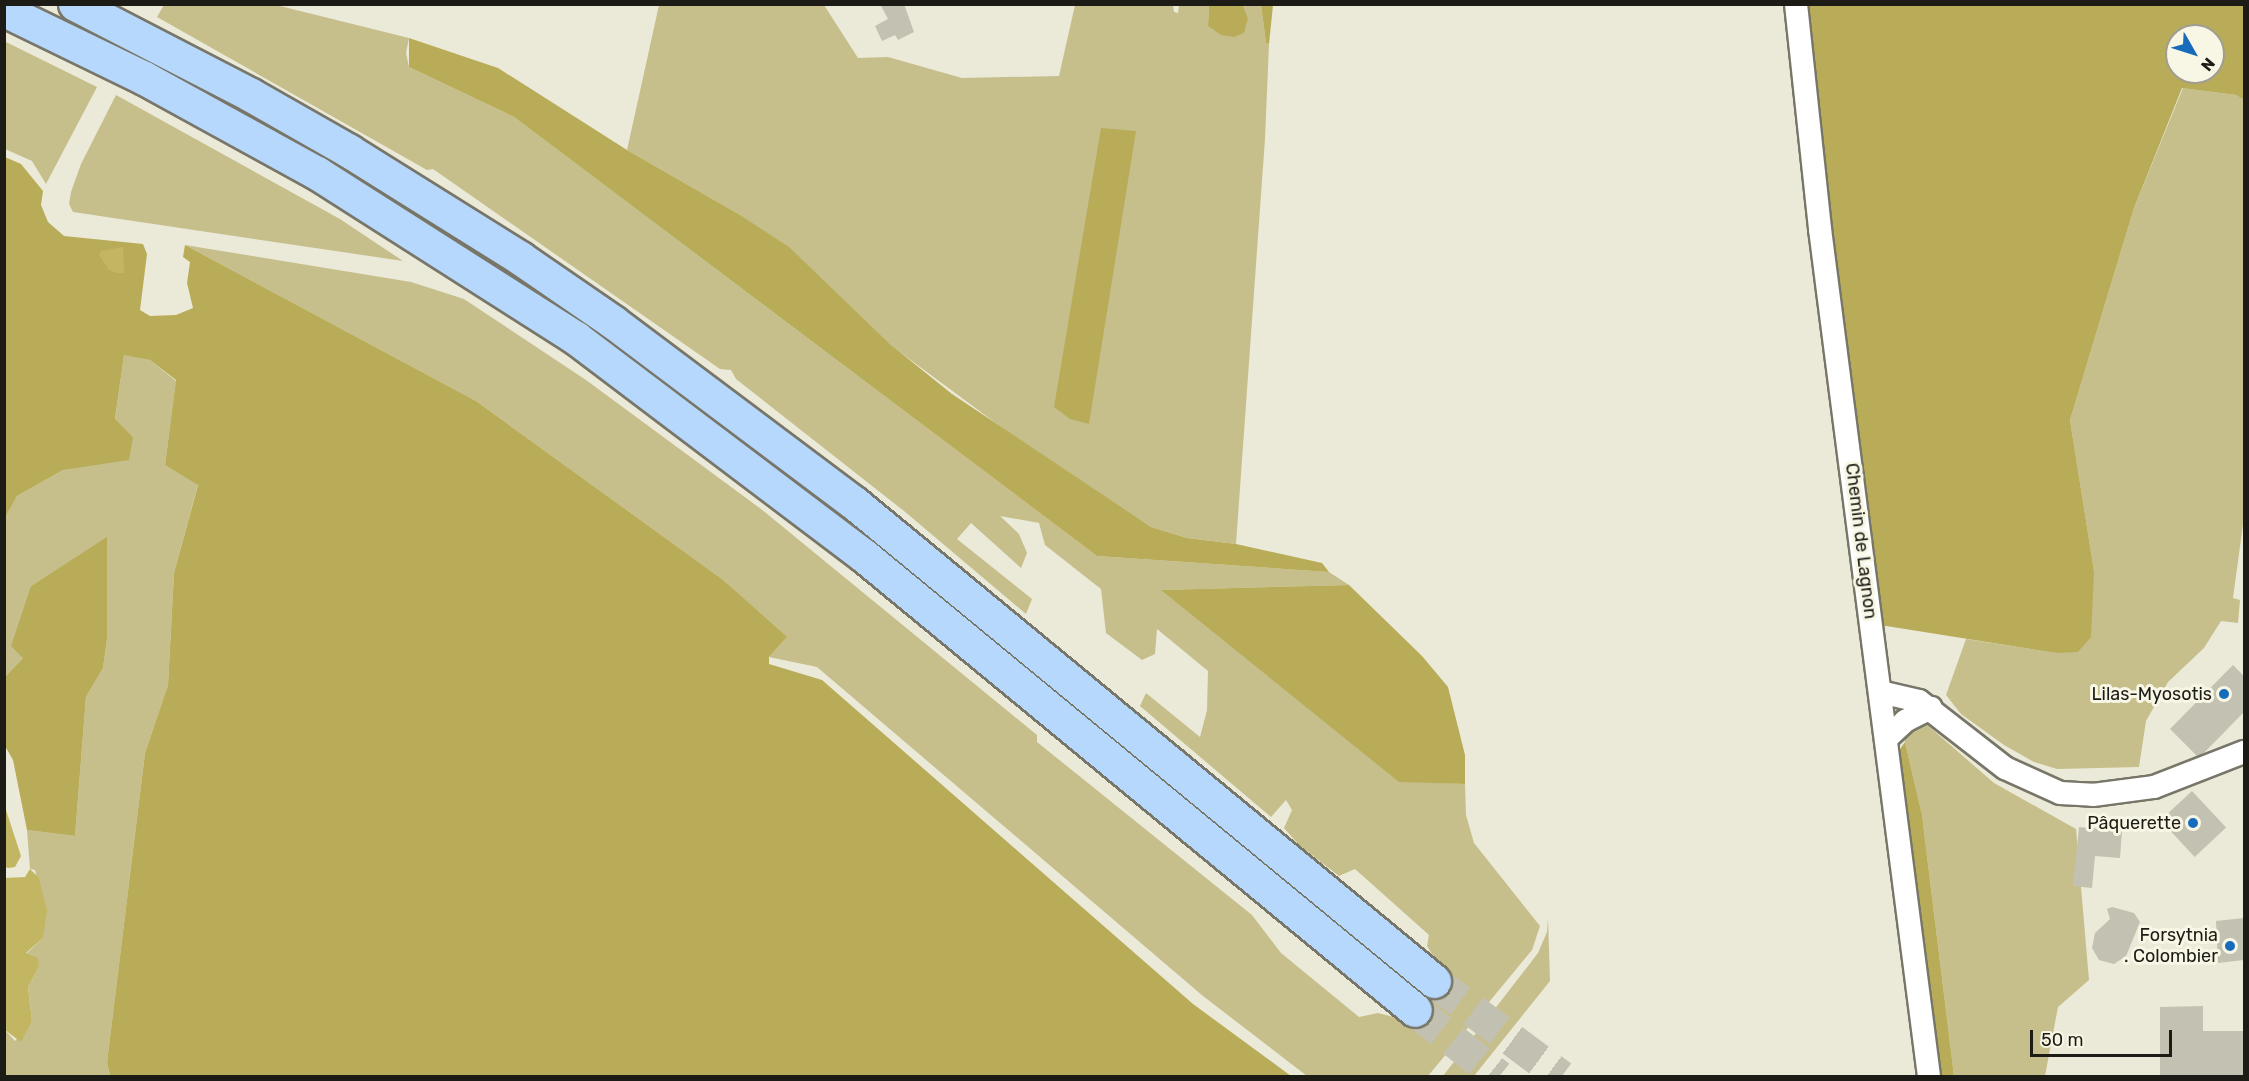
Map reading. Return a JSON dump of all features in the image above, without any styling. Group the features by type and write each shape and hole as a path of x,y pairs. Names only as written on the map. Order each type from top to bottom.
{"highway":[{"path":"75,4 250,95 349,151 520,258 623,328 853,502 1434,981"},
{"path":"4,10 144,78 317,173 576,338 863,555 1415,1010"}],"street":[{"name":"Chemin de Lagnon","path":"1796,4 1820,229 1929,1077"},
{"path":"1880,692 1931,708 2005,768 2060,794 2093,795 2154,787 2244,752"},
{"path":"1887,738 1905,721 1931,708"}],"shaded area":[{"path":"164,5 276,5 409,38 406,53 409,67 514,117 1097,556 1329,572 1349,585 1162,590 1399,781 1465,784 1466,815 1474,843 1540,926 1532,950 1428,1076 1307,1076 1203,996 817,667 769,657 786,638 722,579 476,401 185,245 411,282 464,299 586,380 761,509 1037,735 1037,742 1252,915 1281,953 1359,1017 1378,1013 1409,1021 1416,989 1423,989 1437,974 1435,959 1427,946 1429,935 1355,869 1339,876 1299,845 1284,828 1292,810 1286,800 1271,817 1140,706 1146,693 1200,737 1207,710 1208,671 1157,629 1155,654 1142,660 1106,633 1101,589 1045,545 1039,523 1000,516 1019,534 1027,553 1021,568 971,523 957,539 1032,599 1026,614 904,511 736,379 731,370 720,369 433,169 427,170 157,17"},
{"path":"659,5 824,5 858,58 888,57 962,78 1059,76 1075,5 1173,5 1174,12 1178,13 1179,5 1209,5 1208,26 1248,18 1243,5 1261,5 1266,43 1269,44 1265,139 1236,544 1187,538 1151,527 1031,449 893,347 788,247 742,216 627,150"},
{"path":"1209,5 1243,5 1248,18 1244,33 1234,37 1221,35 1208,26"},
{"path":"1261,5 1273,5 1269,44 1266,43"},
{"path":"1805,5 2244,5 2244,100 2236,95 2182,88 2134,208 2070,420 2094,571 2091,637 2078,652 2056,653 1880,625 1829,229"},
{"path":"409,38 498,68 627,150 742,216 789,247 891,345 952,394 1151,527 1187,538 1236,544 1322,563 1329,572 1097,556 514,117 409,67"},
{"path":"4,41 97,87 46,184 32,161 5,149"},
{"path":"2183,88 2236,95 2244,100 2244,517 2233,598 2240,600 2238,623 2221,621 2204,648 2168,682 2146,721 2139,767 2057,769 2034,762 2004,745 1961,714 1946,695 1966,639 2056,653 2094,571 2070,420 2134,208"},
{"path":"116,95 340,219 403,261 73,212 69,204 71,192 81,164"},
{"path":"1101,128 1136,131 1089,424 1070,419 1054,407"},
{"path":"5,157 21,164 43,191 41,205 48,222 64,236 143,244 147,254 140,310 150,316 176,315 193,308 187,283 190,262 183,257 185,245 476,401 722,579 787,637 769,657 769,664 822,680 1193,1004 1291,1076 110,1076 107,1062 145,753 168,685 174,573 198,485 165,465 176,380 150,360 124,355 115,419 133,437 129,460 63,470 17,496 5,517"},
{"path":"123,247 124,273 109,270 99,255 101,251"},
{"path":"124,354 150,360 176,381 165,465 198,484 174,573 168,685 145,753 107,1062 110,1076 5,1076 5,1030 15,1041 32,1021 28,987 39,967 26,954 43,938 39,887 35,870 30,869 27,830 75,836 86,697 103,668 107,639 107,538 31,586 23,658 5,677 4,517 17,496 63,470 88,464 133,437 115,420"},
{"path":"107,537 107,639 103,668 86,697 75,836 27,830 13,760 5,746 5,677 23,658 11,646 31,586"},
{"path":"1349,585 1422,656 1448,687 1465,755 1465,784 1399,782 1161,590"},
{"path":"1925,723 1994,783 2076,829 2089,980 2058,1007 2045,1076 1954,1076 1922,815 1904,734"},
{"path":"1905,742 1922,815 1954,1076 1941,1076 1898,752"},
{"path":"5,807 21,856 15,867 8,868 5,867"},
{"path":"30,869 39,878 47,910 43,938 26,953 38,958 39,967 28,987 32,1021 21,1042 5,1030 5,878 25,877"},
{"path":"1548,918 1550,981 1474,1076 1443,1076 1538,953 1547,932"}],"building":[{"path":"880,4 904,4 914,32 898,40 895,35 882,41 875,26 888,19"},
{"name":"Lilas-Myosotis","path":"2233,665 2244,676 2244,712 2199,758 2170,729"},
{"name":"Pâquerette","path":"2192,791 2226,828 2195,857 2161,820"},
{"path":"2079,827 2122,831 2120,858 2095,856 2092,888 2073,886"},
{"path":"2112,907 2134,913 2140,922 2126,956 2114,964 2099,960 2092,948 2095,933 2110,919 2107,909"},
{"name":"Forsytnia . Colombier","path":"2244,918 2244,960 2218,963 2216,921"},
{"path":"2203,1006 2203,1031 2244,1031 2244,1075 2160,1075 2160,1007"}],"tunnel":[{"path":"1434,981 1561,1076"},
{"path":"1415,1010 1499,1076"}],"place":[{"name":"Lilas-Myosotis","path":"2224,694"},
{"name":"Pâquerette","path":"2193,823"},
{"name":"Forsytnia . Colombier","path":"2230,946"}]}
